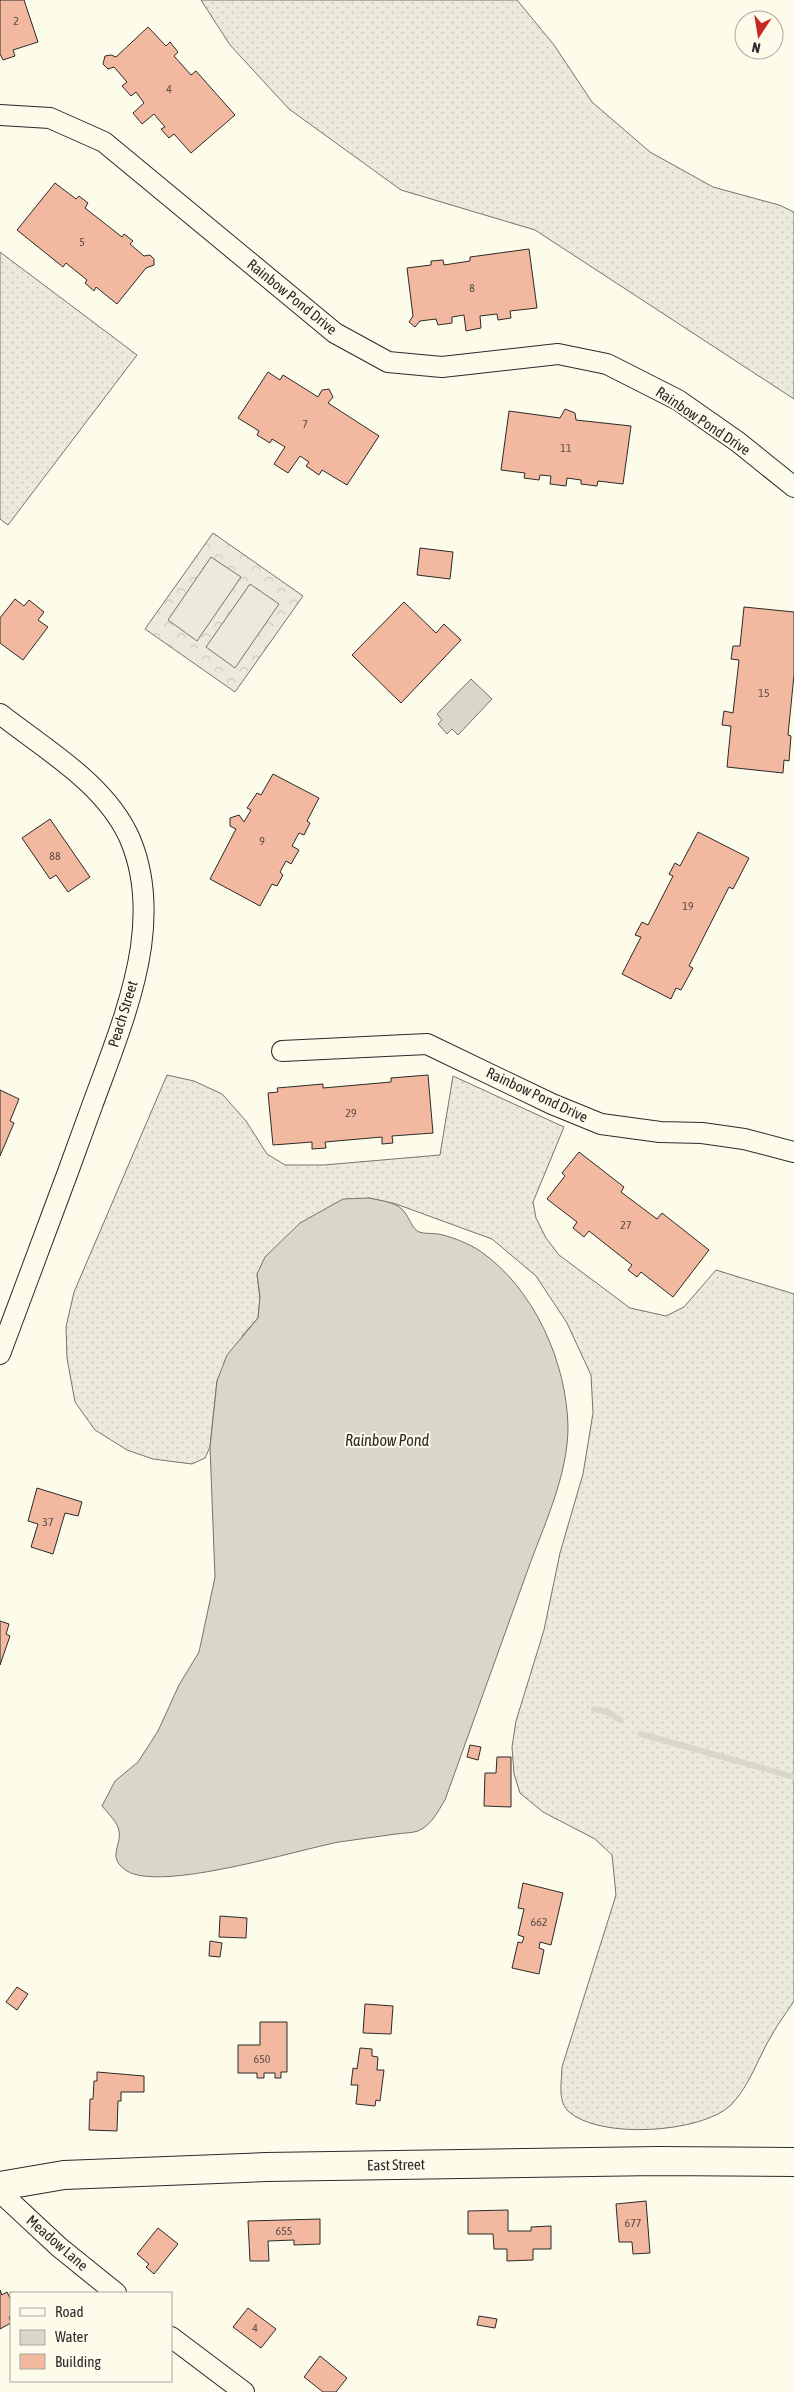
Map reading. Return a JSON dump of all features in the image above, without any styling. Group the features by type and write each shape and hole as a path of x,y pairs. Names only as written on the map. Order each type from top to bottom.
{"main road":[{"name":"East Street","path":"0,2186 64,2175 266,2167 658,2160 794,2162"}],"street":[{"name":"Rainbow Pond Drive","path":"0,115 50,118 104,142 335,334 388,362 442,367 558,354 607,364 678,400 738,442 794,487"},
{"name":"Peach Street","path":"0,714 80,776 107,803 130,838 141,872 143,896 141,945 132,989 70,1166 0,1354"},
{"name":"Rainbow Pond Drive","path":"282,1051 426,1044 552,1104 601,1124 660,1132 702,1133 744,1139 794,1152"},
{"name":"Meadow Lane","path":"0,2192 59,2247 115,2292"},
{"path":"172,2338 244,2392"}],"green space":[{"path":"201,0 517,0 554,45 592,102 650,152 713,187 779,205 794,212 794,399 535,230 401,190 289,109 230,45"},
{"path":"0,252 137,355 8,525 0,519"},
{"path":"213,533 303,596 235,692 145,629"},
{"path":"211,557 241,577 197,641 168,620"},
{"path":"250,584 279,604 235,668 206,647"},
{"path":"167,1075 194,1081 222,1094 246,1121 267,1154 285,1165 324,1165 440,1155 453,1076 564,1127 533,1202 536,1218 546,1238 559,1255 630,1308 666,1316 684,1307 716,1270 794,1294 794,2001 768,2042 738,2097 731,2105 717,2114 698,2122 675,2127 626,2129 602,2126 583,2120 568,2111 561,2096 562,2067 616,1895 612,1855 595,1839 543,1812 520,1793 514,1774 512,1747 516,1721 544,1630 560,1553 583,1474 593,1413 591,1375 567,1323 536,1276 492,1239 396,1204 369,1198 257,1274 260,1298 258,1318 243,1335 217,1381 210,1447 205,1458 192,1464 153,1459 127,1450 95,1430 75,1402 67,1358 66,1327 74,1292"}],"water":[{"path":"471,679 492,699 458,735 452,729 447,734 438,724 442,720 437,714"},
{"name":"Rainbow Pond","path":"369,1198 399,1207 419,1232 448,1237 480,1251 516,1285 531,1306 544,1329 554,1353 566,1403 567,1445 554,1501 445,1800 427,1825 416,1832 339,1842 198,1873 144,1876 127,1871 117,1861 116,1851 119,1836 117,1825 102,1806 115,1781 138,1762 158,1731 179,1685 199,1652 215,1577 210,1447 217,1381 227,1355 258,1318 260,1297 257,1274 265,1257 300,1223 343,1199"}],"building":[{"path":"0,0 24,0 38,42 13,50 15,56 3,60 0,54"},
{"path":"148,27 166,46 170,42 178,52 174,56 191,75 196,71 235,115 191,153 174,134 169,138 161,129 165,127 154,114 142,124 133,113 144,103 136,92 131,96 122,86 127,82 114,67 108,69 103,64 105,56 111,55 116,57"},
{"path":"55,183 76,199 79,196 88,203 85,208 122,237 124,234 133,241 130,244 144,256 150,255 154,259 154,265 146,268 117,304 96,287 94,291 85,283 87,280 66,263 63,267 17,230"},
{"path":"529,249 537,308 510,311 511,318 498,320 497,314 480,316 481,328 466,331 464,315 452,317 452,323 438,325 436,319 420,321 415,327 409,322 413,316 407,268 431,265 431,261 443,260 444,265 470,261 470,257"},
{"path":"268,372 280,380 283,375 318,397 322,390 329,389 333,397 328,403 379,436 347,485 322,470 319,475 306,466 309,462 300,456 288,473 274,464 285,447 272,439 270,443 257,435 259,431 238,418"},
{"path":"565,409 575,413 576,420 631,426 623,484 598,481 597,486 581,484 581,480 567,478 566,486 550,484 551,476 540,475 539,480 524,478 525,473 501,470 509,411 560,418"},
{"path":"420,548 453,552 450,579 417,575"},
{"path":"15,599 24,606 29,600 44,612 38,620 48,627 23,660 0,643 0,618"},
{"path":"404,602 436,633 444,624 461,640 401,703 352,655"},
{"path":"744,607 794,612 794,675 788,735 791,736 789,761 784,760 783,773 727,767 731,726 722,725 724,711 733,713 739,660 731,659 733,646 740,646"},
{"path":"273,774 319,798 307,821 310,823 304,835 299,833 292,846 299,850 291,864 286,861 280,872 283,875 277,886 272,884 260,906 210,879 236,829 230,826 230,818 239,815 244,822 251,810 247,808 257,793 261,795"},
{"path":"50,819 90,877 68,892 56,875 50,879 22,838"},
{"path":"698,832 749,858 733,889 729,887 689,966 693,968 681,990 676,988 671,999 622,974 641,937 635,935 642,922 648,925 673,876 669,874 675,863 680,866"},
{"path":"428,1075 433,1133 392,1136 393,1143 382,1144 382,1137 325,1142 326,1148 312,1149 312,1142 273,1145 268,1093 278,1092 277,1088 323,1084 323,1088 391,1082 391,1078"},
{"path":"0,1090 19,1099 10,1121 14,1123 0,1156"},
{"path":"579,1152 624,1187 621,1192 657,1219 662,1213 709,1250 673,1297 641,1272 637,1277 628,1270 632,1265 589,1231 584,1237 573,1228 577,1222 547,1199 565,1176 562,1173"},
{"path":"37,1488 82,1502 78,1516 65,1513 53,1554 31,1547 38,1524 28,1521"},
{"path":"0,1621 9,1624 6,1634 10,1636 0,1665"},
{"path":"470,1745 481,1747 478,1760 467,1757"},
{"path":"497,1757 511,1757 511,1807 484,1806 485,1773 496,1773"},
{"path":"523,1883 563,1893 551,1945 540,1942 539,1948 544,1950 539,1974 512,1968 518,1942 522,1943 524,1937 518,1935 524,1909 518,1908"},
{"path":"220,1916 247,1918 246,1938 219,1937"},
{"path":"210,1941 222,1943 220,1957 209,1956"},
{"path":"17,1987 28,1994 17,2010 6,2002"},
{"path":"365,2004 393,2006 391,2034 363,2033"},
{"path":"260,2022 287,2022 287,2072 281,2072 281,2078 275,2078 275,2073 264,2073 264,2078 257,2078 257,2073 238,2073 238,2045 260,2045"},
{"path":"360,2048 372,2049 372,2056 378,2057 377,2070 384,2070 380,2101 376,2100 375,2106 356,2104 358,2085 351,2085 353,2068 357,2069"},
{"path":"97,2072 144,2076 144,2092 121,2092 121,2101 118,2101 117,2131 89,2130 90,2099 93,2099 94,2081 97,2081"},
{"path":"646,2201 650,2253 633,2254 632,2242 619,2242 616,2204"},
{"path":"508,2210 508,2231 531,2231 531,2227 551,2226 551,2249 533,2249 533,2260 507,2261 507,2249 494,2249 493,2234 468,2234 468,2211"},
{"path":"320,2219 320,2244 294,2245 294,2240 268,2241 269,2261 250,2261 248,2221"},
{"path":"158,2228 178,2244 154,2274 146,2267 149,2264 137,2254"},
{"path":"0,2290 2,2295 7,2292 10,2298 10,2324 0,2329"},
{"path":"248,2308 276,2329 261,2348 233,2327"},
{"path":"479,2316 497,2319 495,2328 477,2325"},
{"path":"320,2356 347,2378 336,2392 323,2392 304,2377"}],"waterway":[{"path":"594,1709 608,1712 620,1720"},
{"path":"641,1734 794,1777"}]}
